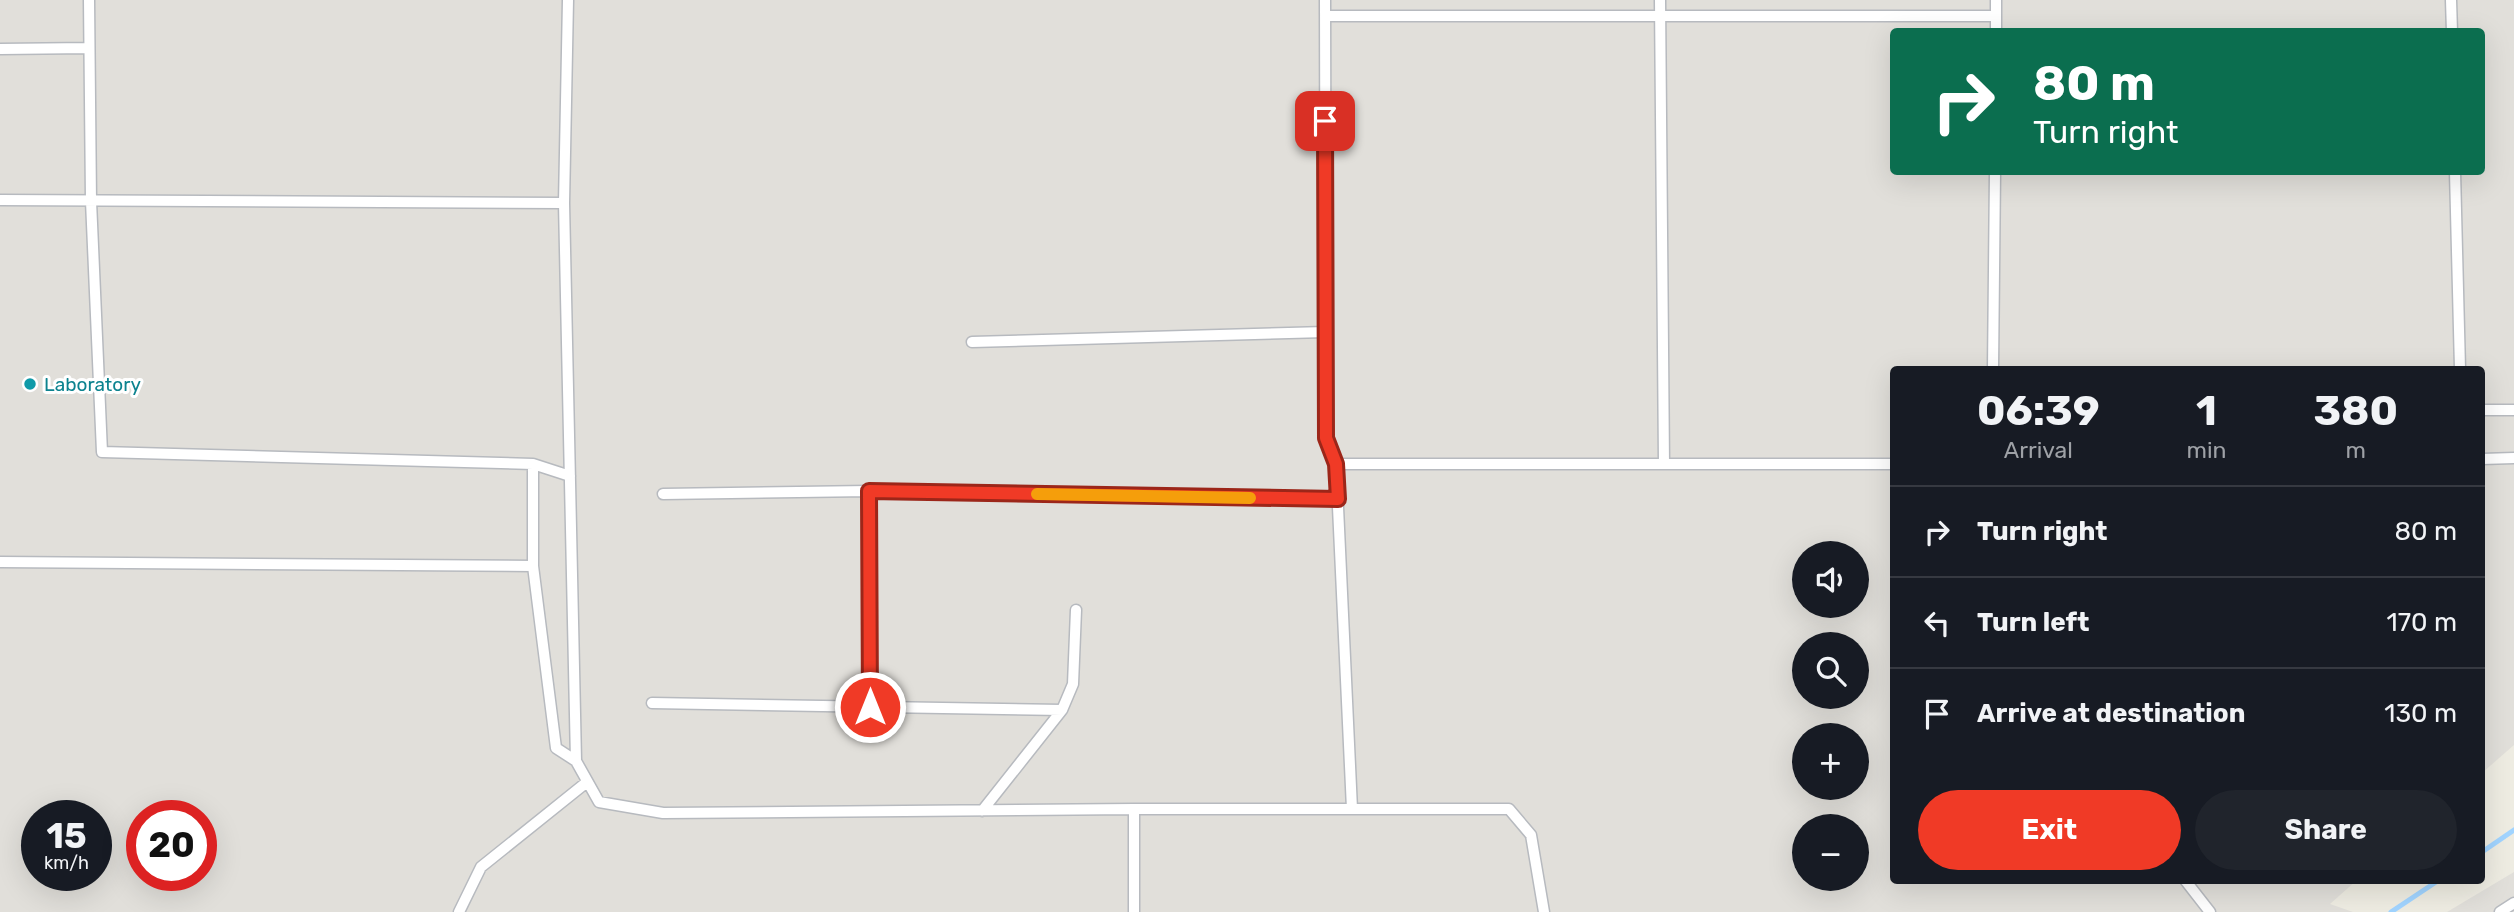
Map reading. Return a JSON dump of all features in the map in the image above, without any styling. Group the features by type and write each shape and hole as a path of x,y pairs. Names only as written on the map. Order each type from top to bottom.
{"lane":[{"path":"89,0 91,201 102,452 533,464 570,476"},
{"path":"568,0 565,204 576,761 599,802 663,813 1509,809 1531,835 1544,912"},
{"path":"1325,0 1326,438 1336,464 1352,809"},
{"path":"1660,0 1664,464"},
{"path":"1996,0 1996,28"},
{"path":"2451,0 2452,28"},
{"path":"1325,16 1996,16"},
{"path":"0,49 89,48"},
{"path":"1993,366 1995,175"},
{"path":"2455,175 2460,366"},
{"path":"0,200 565,204"},
{"path":"972,342 1326,332"},
{"path":"2485,410 2514,410"},
{"path":"2485,459 2514,458"},
{"path":"533,464 533,566 556,748 576,761"},
{"path":"1336,464 1890,464"},
{"path":"663,494 869,491 1338,499"},
{"path":"869,491 870,707"},
{"path":"0,562 533,566"},
{"path":"982,811 1062,710 1073,684 1076,610"},
{"path":"652,704 1062,710"},
{"path":"459,912 481,867 587,782"},
{"path":"1134,809 1135,912"},
{"path":"2188,884 2210,912"},
{"path":"2500,912 2514,904"}],"shaded area":[{"path":"0,0 2514,0 2514,745 2485,770 2485,366 1890,366 1890,884 2352,884 2330,904 2353,912 0,912"},
{"path":"2514,872 2514,912 2447,912"}],"waterway":[{"path":"2485,850 2514,830"},
{"path":"2391,912 2433,884"}],"slow traffic":[{"path":"1037,494 1250,498"}],"place":[{"name":"Laboratory","path":"30,384"}],"route":[{"path":"870,707 869,491 1338,499 1336,464 1326,438 1325,121"}]}
